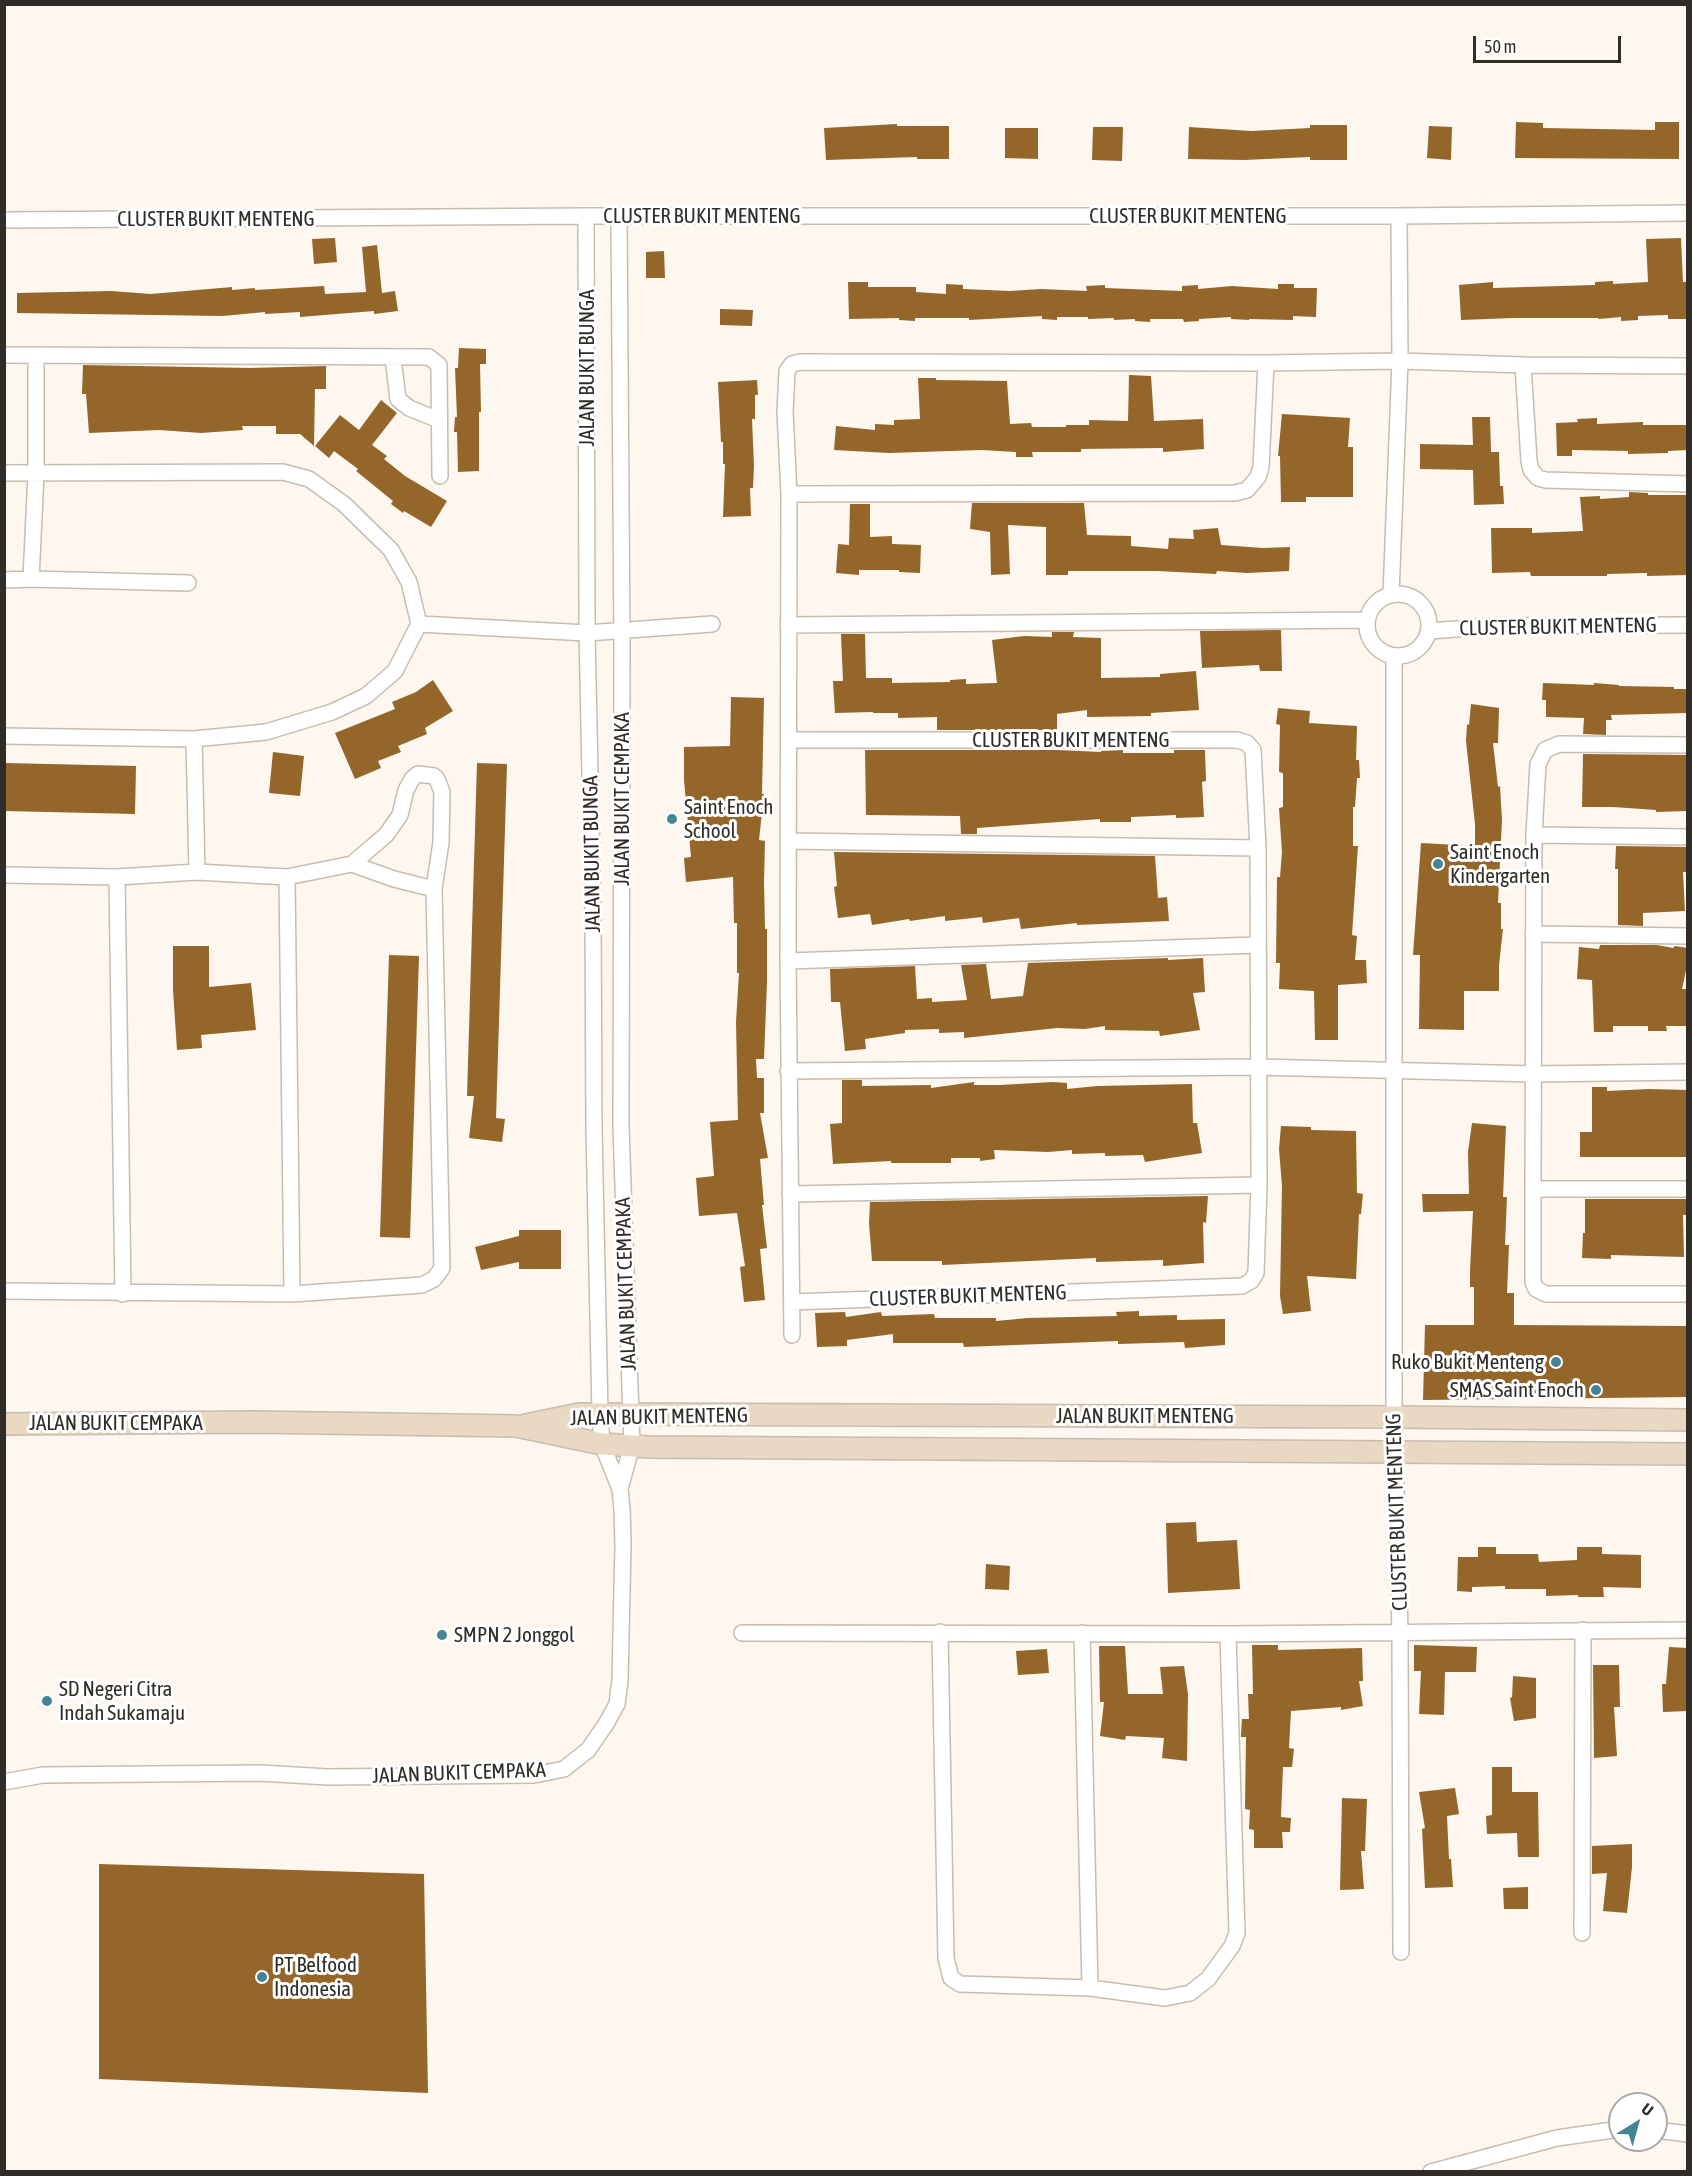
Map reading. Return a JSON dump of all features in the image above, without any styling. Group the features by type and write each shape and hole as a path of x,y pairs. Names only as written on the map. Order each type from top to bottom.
{"street":[{"name":"CLUSTER BUKIT MENTENG","path":"4,220 1688,213"},
{"name":"JALAN BUKIT BUNGA","path":"586,216 587,633 600,1414 602,1444 620,1489"},
{"path":"1391,595 1400,361 1399,216"},
{"name":"JALAN BUKIT CEMPAKA","path":"4,1782 43,1774 260,1773 328,1777 534,1775 564,1769 588,1750 606,1724 616,1704 620,1680 623,1545 620,1489 632,1445 621,1127 622,631 619,217"},
{"path":"4,355 393,358 426,356 440,365 440,476"},
{"path":"31,579 36,474 36,355"},
{"path":"393,358 398,399 409,408 439,420"},
{"path":"792,1335 788,1071 789,494 785,412 787,371 792,364 800,362 1400,361 1523,365 1688,366"},
{"path":"789,494 1235,493 1247,490 1258,477 1261,467 1266,363"},
{"path":"1523,365 1529,462 1531,470 1538,478 1688,484"},
{"path":"4,473 283,472 309,479 344,504 391,550 409,582 419,624 395,671 366,696 333,712 266,732 194,739 4,736"},
{"path":"4,580 188,583"},
{"path":"1391,595 1403,595 1415,599 1424,608 1429,619 1430,631 1425,643 1416,652 1394,657 1381,652 1372,643 1367,632 1367,620 1371,608 1380,600 1391,595"},
{"path":"789,624 1367,620"},
{"path":"419,624 587,633 712,624"},
{"name":"CLUSTER BUKIT MENTENG","path":"1430,631 1498,626 1688,625"},
{"name":"CLUSTER BUKIT MENTENG","path":"1394,657 1394,1417 1400,1631 1401,1952"},
{"path":"194,739 197,872"},
{"name":"CLUSTER BUKIT MENTENG","path":"789,740 1237,740 1247,743 1253,750 1258,848 1259,1185 1256,1273 1251,1281 1242,1286 792,1302"},
{"path":"1688,745 1559,744 1545,750 1538,764 1534,835 1533,934 1533,1282 1536,1289 1546,1294 1688,1294"},
{"path":"4,874 117,877 197,872 287,877 352,864 386,835 400,814 406,790 418,774 434,776 442,792 441,842 435,889 442,1268 434,1279 422,1285 292,1294 4,1291"},
{"path":"1534,835 1688,837"},
{"path":"789,842 1258,848"},
{"path":"352,864 394,879 435,889"},
{"path":"117,877 123,1294"},
{"path":"287,877 292,1294"},
{"path":"593,913 621,912"},
{"path":"1533,934 1688,936"},
{"path":"788,961 1257,945"},
{"path":"788,1071 1258,1067 1534,1074 1688,1072"},
{"path":"594,1128 621,1127"},
{"path":"790,1194 1259,1185"},
{"path":"1533,1189 1688,1189"},
{"name":"JALAN BUKIT MENTENG","path":"516,1426 579,1414 1688,1420"},
{"name":"JALAN BUKIT CEMPAKA","path":"4,1424 255,1422 516,1426"},
{"name":"JALAN BUKIT MENTENG","path":"516,1426 602,1444 632,1445 1688,1454"},
{"path":"1582,1933 1583,1630"},
{"path":"742,1633 1228,1634 1688,1630"},
{"path":"940,1632 946,1958 951,1978 960,1984 1090,1988 1165,1998 1190,1993 1208,1979 1232,1946 1237,1933 1228,1634"},
{"path":"1082,1634 1090,1988"},
{"path":"1431,2172 1557,2138 1608,2131"},
{"path":"1668,2132 1688,2134"}],"building":[{"path":"1516,122 1543,123 1543,128 1655,130 1655,122 1679,122 1679,159 1515,158"},
{"path":"897,124 897,126 949,126 949,159 917,159 917,157 826,160 824,128"},
{"path":"1310,125 1347,125 1347,160 1310,160 1310,157 1244,160 1188,159 1189,127 1251,131 1310,128"},
{"path":"1429,126 1452,127 1451,160 1427,158"},
{"path":"1093,127 1123,127 1122,161 1092,160"},
{"path":"1005,128 1038,128 1038,159 1005,158"},
{"path":"335,238 337,262 314,264 312,239"},
{"path":"1681,238 1688,319 1668,319 1668,315 1638,316 1638,320 1621,321 1621,317 1461,320 1459,285 1493,282 1493,288 1595,285 1595,282 1613,281 1613,284 1648,282 1646,239"},
{"path":"377,245 382,293 395,291 398,311 300,317 300,312 265,314 265,312 223,316 17,313 17,293 111,291 151,294 232,287 232,290 255,288 255,290 324,286 325,294 366,292 362,247"},
{"path":"664,251 665,278 646,278 646,252"},
{"path":"848,282 868,282 868,287 916,287 916,292 946,294 946,284 963,285 963,289 1010,291 1041,289 1087,291 1086,286 1105,285 1105,288 1182,291 1182,286 1198,285 1198,289 1232,286 1278,289 1278,284 1294,284 1294,288 1317,288 1316,317 1293,316 1293,320 1249,320 1231,319 1231,317 1184,322 1183,319 1150,319 1150,322 1135,321 1135,319 1088,319 1088,317 1057,317 1057,320 1042,319 1042,316 969,320 969,318 915,318 915,321 899,320 899,318 849,319"},
{"path":"720,309 753,310 752,326 720,325"},
{"path":"459,348 486,349 486,364 480,364 479,471 458,472 457,432 454,432 455,417 457,417 455,368 458,368"},
{"path":"83,365 250,368 326,366 326,389 315,389 314,446 300,434 276,434 276,426 242,426 243,430 201,433 159,430 89,433 86,394 82,394"},
{"path":"1129,375 1151,376 1154,421 1203,419 1204,449 1163,452 1163,448 1081,449 1081,452 1032,452 1033,457 1016,457 1016,452 982,450 889,453 834,450 836,426 875,430 875,424 894,425 894,420 920,419 918,378 1007,381 1010,424 1031,423 1032,427 1066,427 1066,425 1089,425 1089,420 1128,421"},
{"path":"757,380 755,419 752,419 754,466 753,488 750,488 751,516 723,517 725,464 723,464 723,442 721,442 718,382"},
{"path":"381,400 397,413 372,445 387,456 384,459 405,476 447,501 431,527 404,511 403,513 391,504 393,501 334,451 329,458 315,446 340,415 359,430"},
{"path":"1282,414 1350,418 1348,447 1353,447 1353,497 1306,497 1306,502 1281,502 1280,456 1278,456"},
{"path":"1472,417 1490,417 1491,452 1499,452 1500,486 1503,486 1504,504 1474,505 1473,470 1420,469 1420,444 1473,445"},
{"path":"1597,418 1597,424 1643,422 1643,425 1688,425 1688,450 1628,454 1628,451 1572,450 1572,456 1557,456 1556,423"},
{"path":"1629,492 1648,493 1648,495 1688,495 1688,575 1647,576 1647,573 1607,574 1607,576 1531,576 1530,572 1492,573 1491,528 1532,528 1532,533 1583,531 1580,497 1600,496 1600,499 1629,497"},
{"path":"972,503 1084,503 1087,535 1131,536 1131,546 1168,549 1169,538 1194,539 1193,530 1218,528 1221,545 1290,547 1289,571 1247,573 1217,571 1216,574 1157,571 1068,571 1068,575 1046,575 1046,527 1008,525 1010,574 991,575 990,532 970,529"},
{"path":"850,504 870,504 870,537 892,536 892,544 921,545 920,573 899,572 899,570 859,570 859,575 836,573 838,544 849,545"},
{"path":"1281,630 1282,671 1260,671 1259,665 1202,668 1200,631"},
{"path":"1052,632 1074,632 1073,637 1101,638 1101,678 1160,677 1160,674 1196,671 1199,710 1151,713 1151,716 1087,717 1087,710 1057,714 1057,730 937,730 937,717 898,718 898,713 835,713 833,681 843,681 841,634 865,634 866,678 892,678 892,683 950,682 950,680 966,679 966,684 997,683 992,640 1024,636 1052,637"},
{"path":"433,680 453,711 425,728 427,734 398,746 401,752 378,761 381,768 355,779 335,733 395,709 392,702 416,692"},
{"path":"1543,683 1594,685 1594,683 1688,689 1688,713 1611,715 1612,720 1606,720 1606,735 1583,734 1584,718 1546,717 1546,700 1542,700"},
{"path":"731,697 764,698 762,794 764,794 759,840 765,841 767,982 764,1059 756,1059 757,1078 764,1078 764,1113 760,1113 768,1158 760,1159 767,1248 760,1249 765,1300 744,1302 740,1267 745,1266 737,1213 699,1216 696,1178 714,1176 710,1122 738,1120 736,1022 739,973 737,973 737,923 734,923 733,877 686,882 684,858 691,857 684,780 684,747 730,746"},
{"path":"1471,704 1499,708 1498,743 1493,743 1498,787 1500,786 1502,820 1498,903 1501,903 1501,929 1503,929 1499,991 1464,991 1464,1030 1419,1029 1420,955 1413,955 1421,843 1475,846 1475,824 1466,741"},
{"path":"1278,708 1310,711 1309,723 1357,726 1356,760 1359,760 1360,778 1357,778 1355,807 1353,807 1353,846 1358,846 1352,935 1357,936 1355,960 1366,960 1367,983 1338,985 1338,1040 1315,1040 1314,991 1279,989 1280,963 1276,963 1277,877 1280,877 1282,852 1279,808 1283,807 1283,773 1279,772 1280,725 1276,724"},
{"path":"865,750 1101,752 1123,750 1123,753 1174,753 1174,750 1205,750 1206,781 1202,782 1204,817 1176,818 1176,815 1131,817 1131,822 1100,822 1100,819 977,828 977,834 961,834 960,816 866,815"},
{"path":"273,752 304,756 300,796 269,793"},
{"path":"1583,754 1688,755 1688,811 1656,812 1656,810 1613,807 1582,807"},
{"path":"4,763 136,766 135,814 4,811"},
{"path":"477,763 507,764 496,1118 505,1119 502,1142 469,1138 474,1096 467,1096"},
{"path":"1616,846 1688,847 1688,872 1683,872 1685,911 1643,913 1643,926 1618,925"},
{"path":"834,852 1155,856 1158,898 1167,897 1169,921 1077,925 1077,923 1021,929 1019,918 983,923 982,917 945,921 945,916 872,925 870,914 838,918 834,887 837,886"},
{"path":"1600,945 1657,945 1688,948 1688,961 1682,989 1688,989 1688,1026 1666,1026 1667,1031 1648,1031 1648,1026 1613,1026 1613,1032 1594,1032 1592,980 1577,979 1579,947 1599,949"},
{"path":"173,946 209,946 209,987 251,983 256,1030 201,1035 202,1048 177,1050"},
{"path":"389,955 419,956 410,1238 380,1237"},
{"path":"1168,958 1168,960 1203,958 1205,992 1193,993 1200,1030 1160,1036 1159,1031 1105,1030 1105,1026 1085,1029 1057,1028 964,1038 964,1032 939,1033 939,1029 905,1030 905,1033 865,1039 866,1049 845,1051 840,1002 831,1002 830,969 915,966 917,999 932,998 932,1002 967,1000 961,965 986,964 991,999 1023,996 1028,963"},
{"path":"842,1080 862,1080 862,1086 931,1085 931,1088 974,1082 974,1085 1067,1083 1067,1089 1192,1084 1193,1123 1197,1123 1202,1153 1145,1162 1143,1155 1072,1154 1072,1150 1048,1152 994,1150 995,1159 980,1161 980,1158 951,1158 951,1163 891,1163 891,1161 833,1164 830,1124 842,1123"},
{"path":"1592,1087 1607,1087 1607,1091 1688,1090 1688,1157 1580,1157 1580,1132 1592,1132"},
{"name":"Ruko Bukit Menteng","path":"1472,1123 1506,1126 1503,1197 1507,1197 1505,1245 1509,1245 1507,1293 1514,1293 1514,1325 1688,1326 1688,1397 1423,1400 1425,1325 1474,1325 1474,1287 1470,1287 1473,1211 1423,1212 1422,1194 1469,1194 1468,1152"},
{"path":"1281,1126 1311,1127 1311,1130 1356,1131 1357,1193 1363,1194 1361,1214 1359,1214 1356,1279 1307,1276 1311,1311 1283,1314 1280,1296 1282,1186 1279,1149"},
{"path":"1208,1196 1206,1223 1203,1222 1204,1263 1163,1266 1163,1260 1096,1262 1096,1258 942,1265 942,1261 872,1261 870,1202"},
{"path":"1585,1199 1687,1199 1687,1215 1683,1215 1684,1257 1611,1255 1611,1259 1582,1258"},
{"path":"519,1230 561,1230 561,1269 519,1269 519,1262 481,1270 475,1247 519,1236"},
{"path":"1139,1311 1139,1316 1177,1315 1177,1320 1225,1319 1225,1345 1185,1348 1184,1342 1118,1344 1118,1341 964,1347 963,1343 893,1343 893,1334 847,1340 847,1346 817,1347 815,1313 845,1312 846,1317 881,1312 882,1316 934,1314 935,1318 996,1318 996,1321 1117,1316 1116,1312"},
{"path":"1196,1522 1197,1542 1237,1540 1240,1589 1168,1593 1166,1523"},
{"path":"1478,1547 1496,1547 1496,1554 1538,1554 1539,1562 1577,1560 1577,1547 1602,1547 1602,1554 1641,1555 1641,1588 1603,1587 1604,1597 1546,1596 1546,1589 1505,1589 1505,1586 1472,1587 1472,1592 1457,1591 1458,1557 1478,1557"},
{"path":"986,1564 1010,1566 1009,1590 985,1589"},
{"path":"1252,1645 1278,1645 1278,1650 1362,1648 1363,1681 1359,1681 1363,1706 1341,1710 1341,1707 1291,1711 1289,1748 1294,1749 1292,1767 1283,1767 1281,1817 1291,1818 1290,1832 1282,1832 1283,1848 1254,1848 1254,1830 1249,1829 1250,1810 1245,1809 1246,1737 1241,1737 1241,1735 1242,1719 1249,1719 1248,1694 1253,1694"},
{"path":"1414,1645 1477,1647 1476,1672 1445,1672 1444,1715 1419,1714 1421,1671 1414,1671"},
{"path":"1099,1646 1125,1646 1128,1694 1163,1694 1160,1667 1184,1666 1188,1694 1187,1761 1162,1758 1164,1738 1126,1736 1125,1740 1100,1736 1104,1702 1100,1702"},
{"path":"1669,1647 1688,1648 1688,1711 1663,1712 1662,1684 1666,1684"},
{"path":"1047,1649 1049,1673 1018,1675 1016,1651"},
{"path":"1593,1665 1619,1665 1620,1707 1614,1707 1617,1756 1594,1758"},
{"path":"1513,1676 1536,1678 1536,1718 1514,1721 1510,1698 1512,1697"},
{"path":"1492,1767 1512,1767 1512,1792 1538,1792 1539,1857 1518,1857 1517,1833 1487,1834 1486,1816 1492,1815"},
{"path":"1455,1788 1459,1814 1447,1816 1453,1887 1425,1888 1422,1829 1425,1828 1419,1792"},
{"path":"1342,1798 1367,1799 1365,1851 1361,1851 1364,1889 1340,1890"},
{"path":"1632,1844 1627,1913 1603,1911 1607,1873 1592,1874 1592,1846"},
{"name":"PT Belfood Indonesia","path":"99,1864 424,1874 428,2093 99,2079"},
{"path":"1528,1887 1528,1909 1504,1909 1503,1888"}],"place":[{"name":"Saint Enoch School","path":"672,819"},
{"name":"Saint Enoch Kindergarten","path":"1438,864"},
{"name":"Ruko Bukit Menteng","path":"1556,1362"},
{"name":"SMAS Saint Enoch","path":"1596,1390"},
{"name":"SMPN 2 Jonggol","path":"442,1635"},
{"name":"SD Negeri Citra Indah Sukamaju","path":"47,1701"},
{"name":"PT Belfood Indonesia","path":"262,1977"}]}
